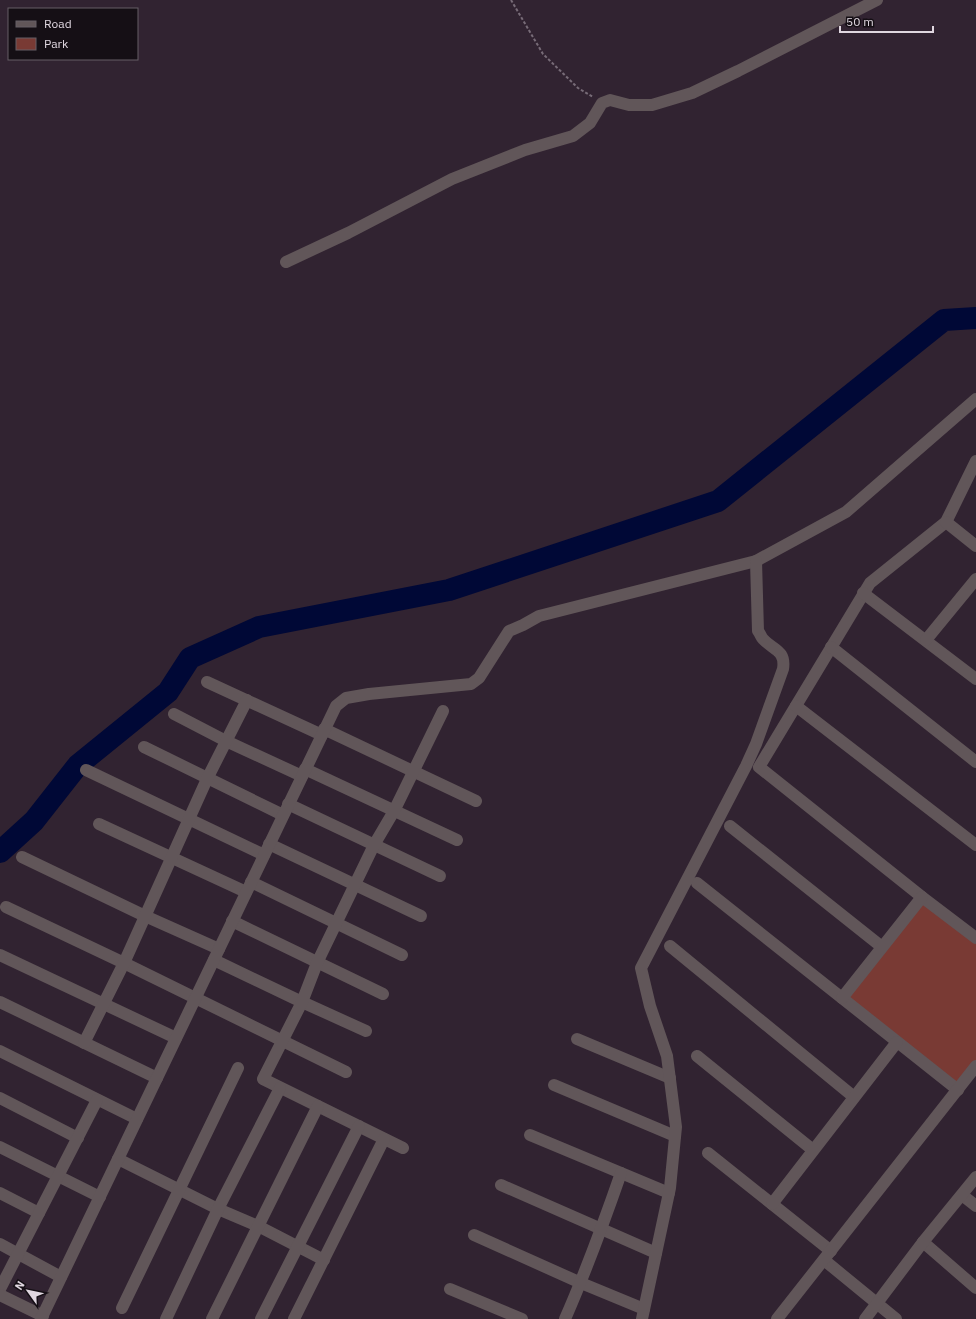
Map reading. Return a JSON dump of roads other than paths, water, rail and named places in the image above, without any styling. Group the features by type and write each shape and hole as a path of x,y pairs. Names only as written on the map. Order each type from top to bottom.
{"street":[{"path":"286,262 348,233 452,179 525,150 574,136 590,123 602,103 610,100 629,105 652,105 692,93 877,0"},
{"path":"0,1295 42,1317 336,706 346,698 369,694 470,684 480,678 509,631 539,616 756,561 846,512 976,399"},
{"path":"974,932 922,897 759,767 870,583 946,522 976,461"},
{"path":"946,522 976,546"},
{"path":"474,1235 581,1283 643,1314 669,1193 676,1127 667,1056 648,1000 641,968 751,756 783,669 784,661 780,652 763,639 758,630 756,561"},
{"path":"926,640 976,579"},
{"path":"864,593 976,679"},
{"path":"831,647 976,762"},
{"path":"207,682 414,771 476,801"},
{"path":"84,1043 124,963 207,779 247,700"},
{"path":"796,706 976,845"},
{"path":"403,1148 263,1080 302,1002 317,963 374,845 394,811 443,711"},
{"path":"174,714 226,741 304,772 457,840"},
{"path":"144,747 207,779 374,845 440,876"},
{"path":"86,770 189,819 355,885 421,916"},
{"path":"99,824 171,857 249,887 336,924 402,955"},
{"path":"730,826 882,947"},
{"path":"22,857 145,916 302,1002 366,1031"},
{"path":"697,883 958,1090"},
{"path":"842,998 922,897"},
{"path":"6,907 346,1072"},
{"path":"232,921 383,994"},
{"path":"670,946 854,1097"},
{"path":"0,954 104,1005 176,1038"},
{"path":"0,1002 157,1078"},
{"path":"577,1039 670,1078"},
{"path":"772,1204 897,1042"},
{"path":"0,1051 137,1120"},
{"path":"697,1056 813,1150"},
{"path":"777,1319 976,1066"},
{"path":"122,1308 238,1068"},
{"path":"554,1085 675,1136"},
{"path":"166,1319 218,1208 280,1088"},
{"path":"0,1098 78,1138"},
{"path":"0,1289 98,1100"},
{"path":"212,1319 318,1106"},
{"path":"261,1319 359,1126"},
{"path":"530,1134 669,1193"},
{"path":"294,1319 384,1139"},
{"path":"0,1147 100,1197"},
{"path":"708,1153 772,1204 896,1319"},
{"path":"118,1159 258,1226 324,1260"},
{"path":"564,1319 581,1283 602,1230 621,1173"},
{"path":"865,1319 923,1242 976,1177"},
{"path":"501,1185 656,1253"},
{"path":"0,1193 39,1213"},
{"path":"962,1195 976,1206"},
{"path":"923,1242 976,1288"},
{"path":"0,1244 61,1277"},
{"path":"450,1289 522,1319"}],"waterway":[{"path":"0,852 34,821 78,765 168,692 190,658 259,627 449,590 718,501 944,320 976,318"}]}
